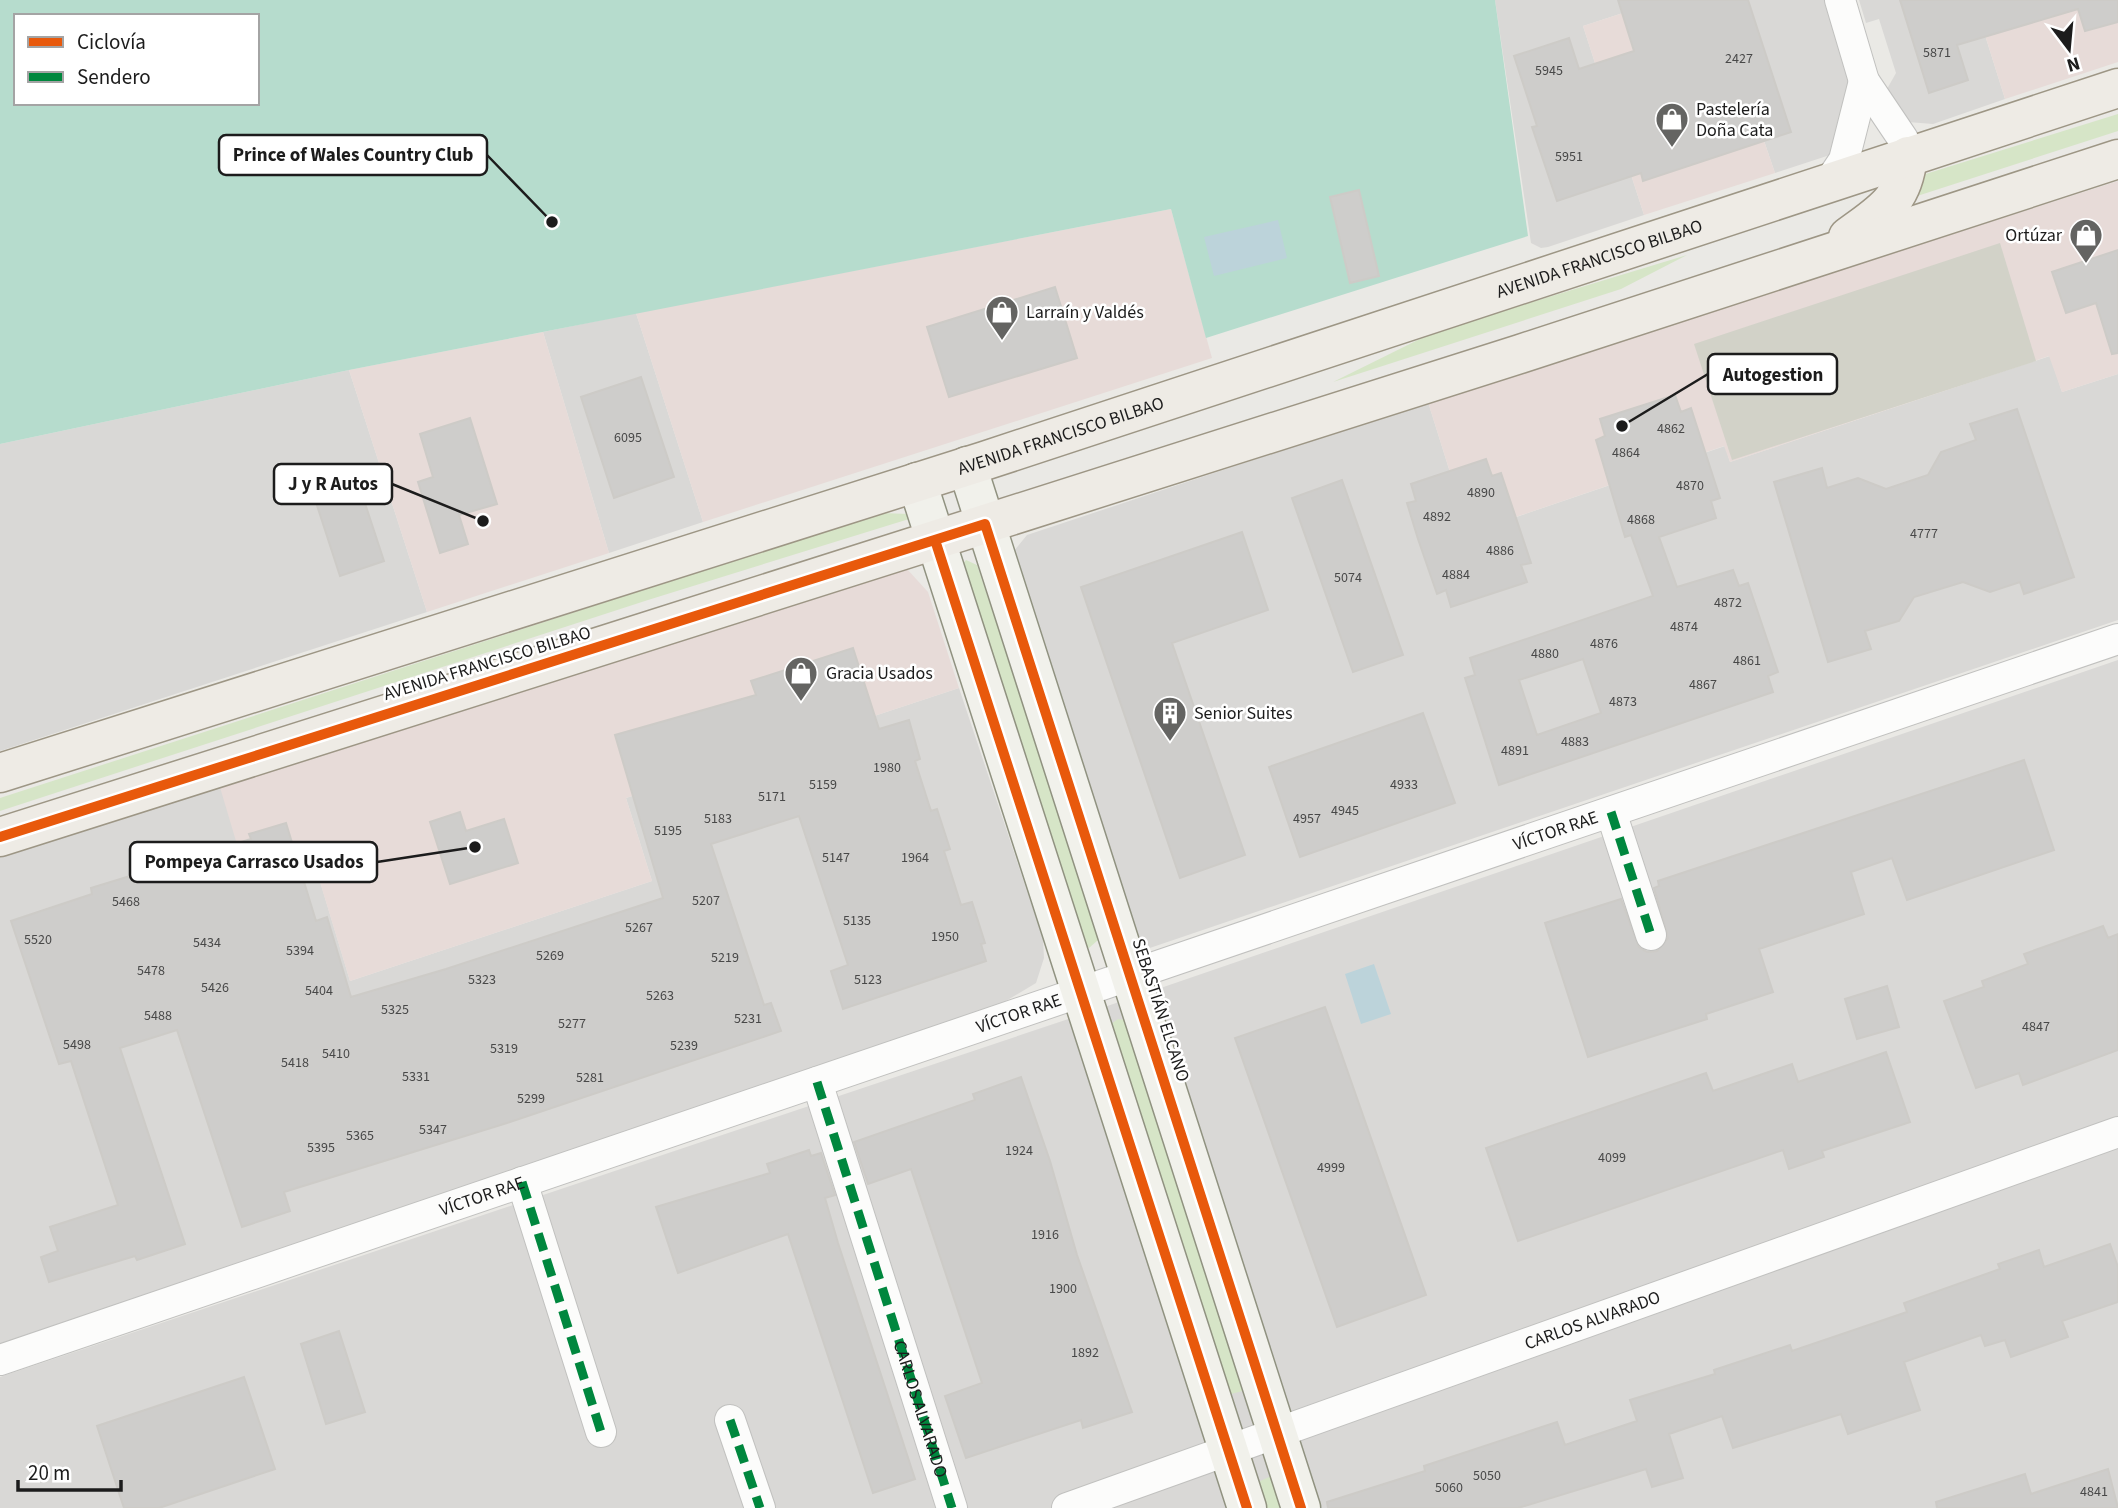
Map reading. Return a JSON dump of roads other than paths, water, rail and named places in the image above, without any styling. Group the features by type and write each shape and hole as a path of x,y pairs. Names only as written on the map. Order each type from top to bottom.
{"main road":[{"name":"AVENIDA FRANCISCO BILBAO","path":"0,773 967,466 2118,88"},
{"path":"1825,254 1896,197 1906,181 1908,156"},
{"name":"AVENIDA FRANCISCO BILBAO","path":"0,837 985,524 2118,159"}],"street":[{"path":"1840,0 1864,81 1903,139 1908,156"},
{"path":"1830,181 1844,160 1864,81"},
{"name":"SEBASTIÁN ELCANO","path":"967,466 1301,1508"},
{"path":"917,482 1247,1508"},
{"name":"VÍCTOR RAE","path":"0,1360 2118,639"},
{"path":"1611,812 1651,935"},
{"name":"CARLOS ALVARADO","path":"817,1082 952,1508"},
{"name":"CARLOS ALVARADO","path":"1067,1508 2118,1132"},
{"path":"522,1182 601,1432"},
{"path":"730,1420 760,1508"}],"water":[{"path":"1278,220 1287,258 1214,276 1204,237"},
{"path":"1374,964 1391,1014 1361,1024 1345,974"}],"place":[{"name":"Pastelería Doña Cata","path":"1672,149"},
{"name":"Prince of Wales Country Club","path":"552,222"},
{"name":"Ortúzar","path":"2086,265"},
{"name":"Larraín y Valdés","path":"1002,342"},
{"name":"Autogestion","path":"1622,426"},
{"name":"J y R Autos","path":"483,521"},
{"name":"Gracia Usados","path":"801,703"},
{"name":"Senior Suites","path":"1170,743"},
{"name":"Pompeya Carrasco Usados","path":"475,847"}]}
